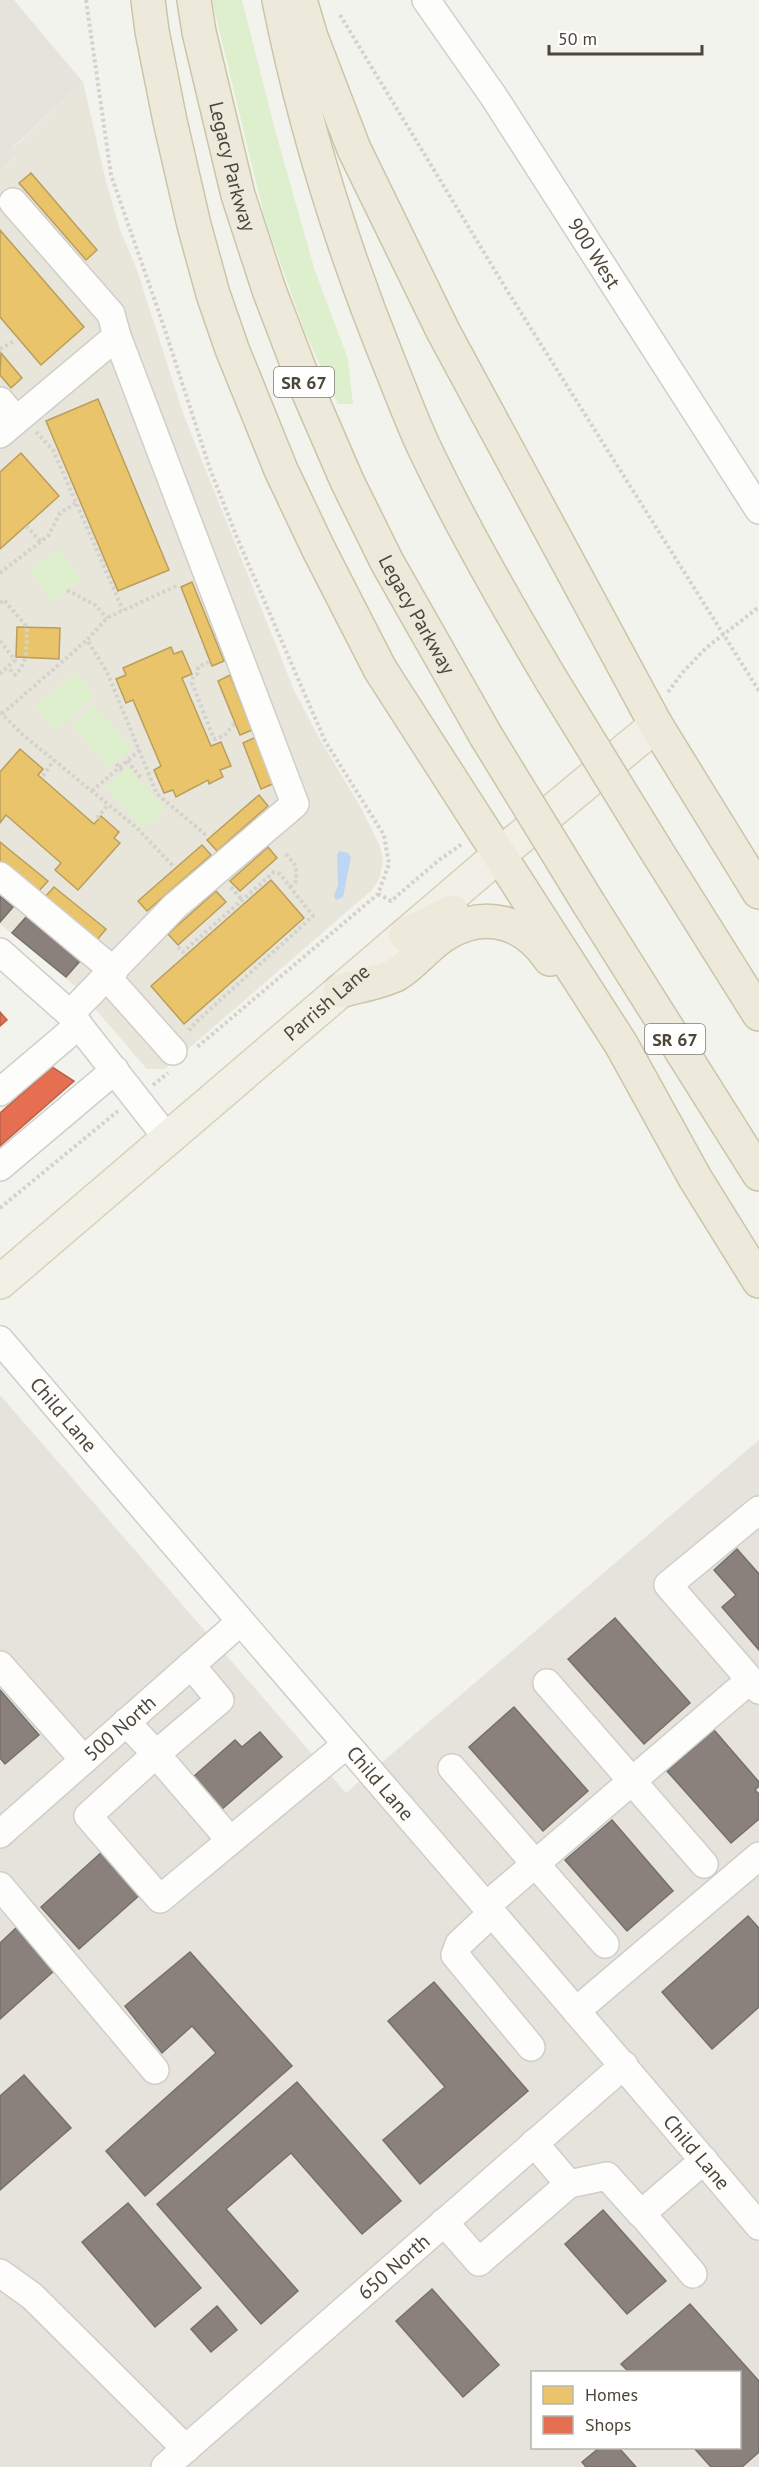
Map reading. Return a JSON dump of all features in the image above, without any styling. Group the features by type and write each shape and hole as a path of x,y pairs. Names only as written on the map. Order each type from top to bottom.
{"highway":[{"path":"148,0 170,121 213,294 232,349 280,470 380,669 621,1044 695,1178"},
{"name":"Legacy Parkway","path":"194,0 199,32 238,195 269,290 305,384 347,482 387,562 486,736 759,1174"},
{"path":"279,0 292,64 320,170 364,301 422,444 510,611 759,1014"},
{"path":"300,0 315,48 354,149 443,331 759,892"},
{"path":"406,935 457,909 479,903 497,903 517,909 530,914 543,924"},
{"path":"340,991 396,975 447,933 464,926 488,920 514,925 540,944 695,1178 759,1281"}],"main road":[{"name":"Parrish Lane","path":"0,1282 499,855 659,712"}],"street":[{"name":"900 West","path":"426,0 494,98 759,510"},
{"path":"0,1092 75,1019 110,974 175,906 295,804 117,336 111,314 13,202"},
{"path":"12,421 117,336"},
{"path":"0,876 110,974 177,1046"},
{"path":"0,951 75,1019 168,1139"},
{"path":"0,1167 115,1070"},
{"name":"Child Lane","path":"0,1340 240,1622 624,2065 759,2226"},
{"path":"531,2047 455,1955 459,1944 489,1910 536,1864 632,1781 755,1685 668,1585 759,1510"},
{"name":"500 North","path":"0,1834 240,1622"},
{"path":"0,1665 84,1760"},
{"path":"191,1665 220,1700 88,1816 160,1899 346,1744"},
{"path":"547,1683 704,1864"},
{"path":"126,1722 230,1840"},
{"path":"452,1768 605,1944"},
{"path":"576,2011 759,1856"},
{"path":"0,1886 155,2070"},
{"name":"650 North","path":"165,2467 624,2065"},
{"path":"534,2143 569,2184"},
{"path":"642,2214 704,2160"},
{"path":"444,2222 480,2262 569,2184 607,2176 693,2274"},
{"path":"0,2273 32,2296 186,2449"}],"path":[{"path":"340,15 514,302 759,691"},
{"path":"0,349 14,342"},
{"path":"12,421 53,450 123,610"},
{"path":"0,573 48,536 60,513 76,503"},
{"path":"26,526 41,542"},
{"path":"172,866 136,828 1,714 87,640 107,618 176,586"},
{"path":"67,590 95,606 107,618"},
{"path":"0,603 4,600 27,627 26,658 23,668 15,675 8,667"},
{"path":"659,712 695,658 759,607"},
{"path":"87,640 107,672 157,794 207,836"},
{"path":"0,641 23,668"},
{"path":"0,674 15,660"},
{"path":"209,662 198,667 198,673 193,677 192,683 214,739 224,736 234,724"},
{"path":"92,791 117,766 140,750"},
{"path":"43,776 54,760"},
{"path":"127,760 142,779"},
{"path":"117,766 123,772"},
{"path":"98,818 108,805"},
{"path":"286,854 297,866 296,881 290,887"},
{"path":"177,1046 195,1023 313,916 280,874 274,872 183,952 178,947"},
{"path":"238,895 242,900"},
{"path":"0,1208 120,1110"}],"shaded area":[{"path":"0,0 14,0 83,82 12,148 17,155 0,171"},
{"path":"83,82 119,227 137,270 184,416 294,690 318,736 360,806 380,846 383,860 380,877 372,890 165,1069 147,1069 76,987 0,924 0,171 17,156 12,149"},
{"path":"0,1395 346,1793 759,1440 759,2467 0,2467"}],"green space":[{"path":"212,0 242,0 275,130 315,271 348,359 353,404 338,404 305,332 265,219"},
{"path":"60,549 82,580 51,601 30,570"},
{"path":"75,672 95,696 56,730 35,707"},
{"path":"94,705 132,748 109,768 71,725"},
{"path":"128,767 166,809 143,829 106,787"}],"water":[{"path":"340,851 348,853 351,857 343,897 336,900 334,896 338,885 337,854"}],"building: Homes":[{"path":"31,173 97,250 86,260 19,183"},
{"path":"0,230 84,327 41,365 0,317"},
{"path":"1,353 22,378 11,388 0,375"},
{"path":"98,399 169,570 118,591 46,421"},
{"path":"21,453 59,496 0,549 0,472"},
{"path":"192,582 224,661 212,666 181,587"},
{"path":"17,627 60,628 59,659 16,657"},
{"path":"171,647 174,654 182,651 192,674 182,678 211,746 221,742 231,766 220,770 223,777 209,784 208,780 176,797 173,790 164,793 154,770 161,766 133,700 126,703 116,679 126,675 123,668"},
{"path":"230,675 252,730 240,735 218,681"},
{"path":"256,737 275,783 261,789 243,743"},
{"path":"20,749 43,769 38,775 94,824 101,816 119,832 114,838 120,843 78,890 55,870 61,863 6,815 0,823 0,772"},
{"path":"259,795 268,806 217,851 207,840"},
{"path":"0,842 48,881 38,892 0,861"},
{"path":"202,845 211,855 147,911 138,901"},
{"path":"268,847 277,858 240,891 230,881"},
{"path":"271,880 304,918 184,1024 151,986"},
{"path":"54,887 106,929 97,940 45,897"},
{"path":"216,891 226,902 178,945 168,934"}],"building: Shops":[{"path":"0,1012 7,1020 0,1026"},
{"path":"52,1067 74,1081 0,1146 0,1113"}],"building: Industry":[{"path":"0,896 13,907 0,922"},
{"path":"26,917 80,961 66,977 12,933"},
{"path":"737,1549 759,1574 759,1650 722,1607 736,1595 714,1570"},
{"path":"615,1618 690,1703 644,1744 568,1659"},
{"path":"0,1690 39,1735 5,1764 0,1758"},
{"path":"514,1707 588,1791 543,1831 469,1747"},
{"path":"714,1730 759,1782 755,1790 759,1794 759,1819 731,1843 667,1771"},
{"path":"260,1732 282,1757 221,1810 193,1777 235,1740 242,1747"},
{"path":"612,1820 673,1891 627,1931 565,1860"},
{"path":"104,1850 142,1893 79,1949 41,1907"},
{"path":"748,1916 759,1928 759,2007 712,2049 662,1992"},
{"path":"17,1927 55,1970 0,2019 0,1943"},
{"path":"190,1952 292,2066 145,2196 106,2151 216,2053 192,2026 162,2053 125,2006"},
{"path":"434,1982 528,2091 420,2184 383,2140 445,2087 388,2021"},
{"path":"24,2075 71,2128 0,2190 0,2096"},
{"path":"297,2082 401,2201 362,2234 291,2153 226,2209 298,2291 261,2324 157,2204"},
{"path":"128,2203 201,2288 155,2327 82,2242"},
{"path":"603,2210 666,2281 627,2314 565,2244"},
{"path":"432,2289 499,2365 463,2397 396,2321"},
{"path":"690,2304 759,2381 759,2452 742,2467 711,2467 695,2449 741,2449 741,2371 628,2371 621,2364"},
{"path":"217,2306 237,2330 211,2352 191,2329"},
{"path":"598,2449 620,2449 636,2467 586,2467 582,2462"}]}
